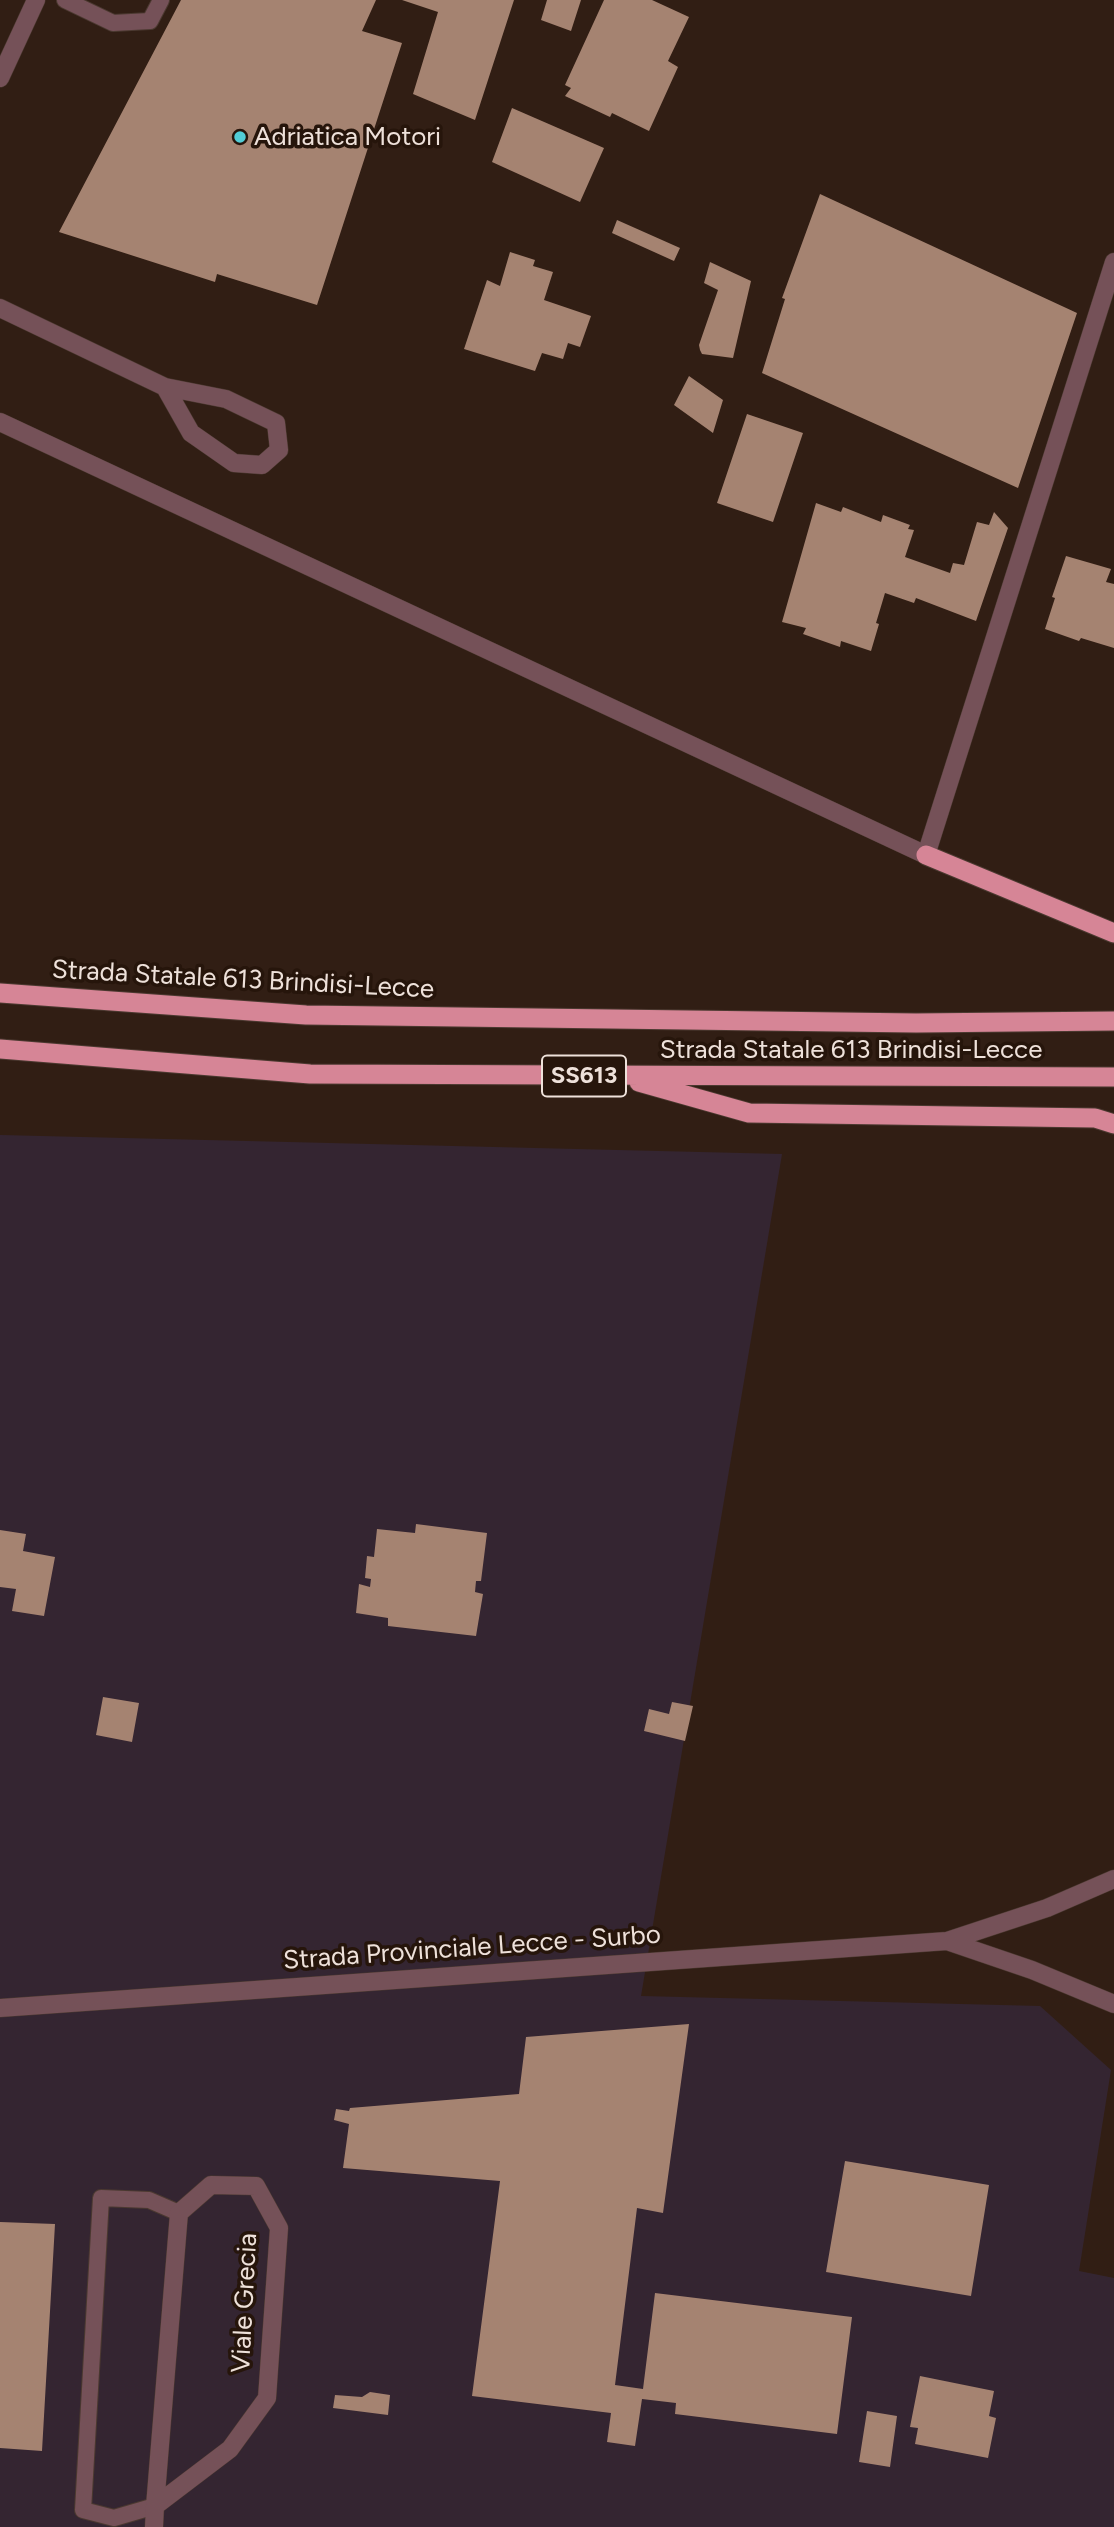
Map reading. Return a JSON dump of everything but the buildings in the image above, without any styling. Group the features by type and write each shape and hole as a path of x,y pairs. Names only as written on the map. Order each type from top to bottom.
{"highway":[{"path":"926,855 1114,933"},
{"name":"Strada Statale 613 Brindisi-Lecce","path":"0,993 306,1015 916,1023 1114,1021"},
{"name":"Strada Statale 613 Brindisi-Lecce","path":"0,1049 310,1074 1114,1077"},
{"path":"614,1076 749,1113 1095,1118 1114,1124"}],"street":[{"path":"0,78 36,0"},
{"path":"0,422 926,855 1114,262"},
{"path":"0,308 165,387 226,399 276,423 278,450 262,465 234,463 191,433 165,387"},
{"name":"Strada Provinciale Lecce - Surbo","path":"0,2008 947,1941 1047,1908 1114,1879"},
{"name":"Strada Provinciale Lecce - Surbo","path":"947,1941 1032,1969 1114,2004"},
{"name":"Viale Grecia","path":"155,2506 230,2449 267,2398 279,2228 256,2186 211,2185 179,2214"},
{"path":"154,2527 179,2214"}],"lane":[{"path":"65,0 113,23 150,21 161,0"},
{"path":"155,2506 114,2518 83,2510 101,2198 149,2200 179,2214"}],"shaded area":[{"path":"0,1135 782,1154 641,1996 1040,2006 1111,2070 1079,2271 1114,2278 1114,2527 0,2527"}],"place":[{"name":"Adriatica Motori","path":"240,137"}]}
